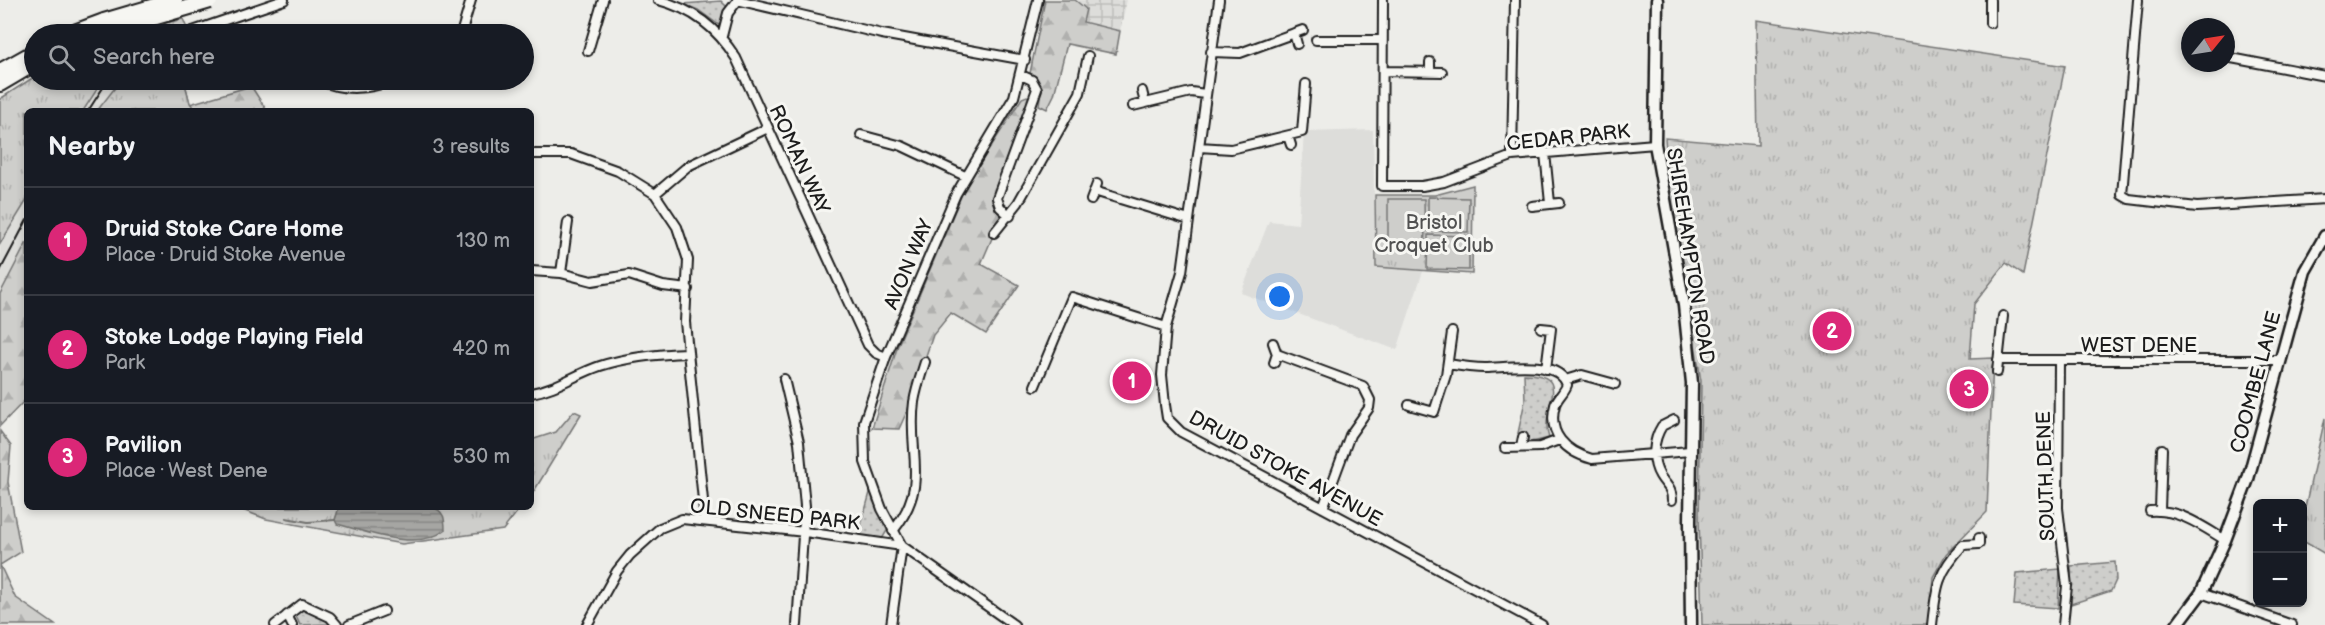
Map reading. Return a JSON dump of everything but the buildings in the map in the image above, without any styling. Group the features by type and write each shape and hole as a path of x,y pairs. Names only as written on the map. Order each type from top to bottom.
{"highway":[{"path":"116,24 175,0"},
{"path":"122,24 211,0"},
{"path":"0,71 24,58"},
{"path":"0,84 24,70"}],"main road":[{"name":"SHIREHAMPTON ROAD","path":"1657,0 1655,144 1690,348 1691,625"},
{"name":"COOMBE LANE","path":"2177,625 2200,593 2226,540 2247,479 2304,271 2325,236"}],"street":[{"path":"213,24 284,0"},
{"path":"464,24 471,0"},
{"path":"588,51 603,0"},
{"path":"660,1 672,0"},
{"path":"722,36 728,13 737,0 882,34 1024,60"},
{"name":"AVON WAY","path":"902,546 870,480 862,441 868,406 886,357 965,177 1006,110 1021,75 1038,0"},
{"name":"DRUID STOKE AVENUE","path":"1219,0 1182,272 1166,327 1162,375 1167,418 1181,432 1542,625"},
{"path":"1383,0 1383,70 1442,72"},
{"path":"1512,156 1515,0"},
{"path":"1990,0 1990,23"},
{"path":"2138,0 2122,195 2129,199 2197,207 2325,199"},
{"name":"ROMAN WAY","path":"660,1 706,22 722,36 736,58 868,345 876,353 886,357"},
{"path":"1211,52 1240,53 1303,30"},
{"path":"1294,33 1297,44"},
{"path":"1325,51 1321,40 1382,40"},
{"path":"994,233 1010,216 1080,93 1088,56"},
{"path":"2235,59 2325,76"},
{"path":"1430,62 1430,72"},
{"name":"CEDAR PARK","path":"1383,70 1382,186 1422,186 1444,182 1512,156 1655,144"},
{"path":"1010,216 1000,207 997,198 1037,89 1032,80 1021,75"},
{"path":"1199,147 1231,149 1302,132 1306,84"},
{"path":"1142,92 1145,103"},
{"path":"1133,106 1191,92 1205,94"},
{"path":"655,194 688,166 768,128"},
{"path":"861,135 902,146 965,177"},
{"path":"1288,136 1291,145"},
{"path":"1532,206 1555,203 1545,153"},
{"path":"534,154 571,154 618,171 655,194 681,236 688,260 685,310 705,520"},
{"path":"1091,200 1096,187 1189,220"},
{"path":"561,273 568,222"},
{"path":"534,271 561,273 592,280 628,275 663,286 688,290"},
{"path":"1035,386 1072,297 1166,327"},
{"path":"1996,372 2003,316"},
{"path":"1541,328 1551,329 1546,369"},
{"path":"1409,405 1434,412 1448,364 1452,332"},
{"path":"1273,343 1277,354 1274,363"},
{"path":"534,392 546,390 600,366 650,355 688,352"},
{"path":"1277,354 1363,386 1367,392 1368,408 1350,435 1323,508"},
{"name":"WEST DENE","path":"1998,360 2059,362 2280,360"},
{"path":"893,531 906,511 916,483 914,404 925,362"},
{"name":"SOUTH DENE","path":"2059,362 2058,508 2067,586 2063,625"},
{"path":"1448,364 1483,368 1546,369 1565,380 1582,375 1615,384"},
{"path":"784,379 799,442 805,532 797,625"},
{"path":"1565,380 1566,388 1555,405 1552,423 1559,440 1578,455 1592,459 1690,451"},
{"path":"1672,500 1672,490 1656,468 1655,454 1656,434 1662,426 1674,420"},
{"path":"1521,447 1523,437"},
{"path":"1505,448 1540,447 1559,440"},
{"path":"2160,510 2162,449"},
{"path":"2161,462 2172,462"},
{"path":"2150,511 2160,510 2189,518 2226,540"},
{"name":"OLD SNEED PARK","path":"587,625 617,571 646,538 682,519 805,532 902,546"},
{"path":"1932,625 1936,584 1946,564 1963,545 1979,544 1979,538"},
{"path":"891,625 902,546 1014,625"},
{"path":"2200,593 2292,625"},
{"path":"275,625 296,607 308,605 337,625"},
{"path":"349,625 384,611"},
{"path":"287,615 292,625"}],"shaded area":[{"path":"1075,0 1127,0 1120,31 1083,22"},
{"path":"97,90 113,90 99,108 85,108"},
{"path":"1373,130 1375,267 1423,271 1397,350 1241,293 1269,221 1298,224 1304,132"},
{"path":"24,205 24,248 0,294 0,244"},
{"path":"338,510 437,510 443,516 445,530 434,536 407,540 377,535 337,524 335,520"}],"green space":[{"path":"1045,0 1075,0 1086,9 1083,22 1120,31 1116,54 1067,44 1054,95 1047,109 1039,105 1041,90 1030,73"},
{"path":"721,1 727,7 719,25 698,10 683,4"},
{"path":"183,19 185,24 165,24"},
{"path":"1756,20 2065,66 2023,275 2006,263 1974,304 1970,359 1993,358 1987,512 1946,554 1933,577 1929,625 1702,625 1699,518 1701,381 1668,178 1665,138 1758,146"},
{"path":"24,83 24,90 97,90 85,108 24,108 24,205 0,244 0,99"},
{"path":"113,90 187,90 194,108 99,108"},
{"path":"115,90 186,90 190,104 237,90 254,90 265,108 101,108"},
{"path":"1027,96 1032,100 993,202 1001,217 981,264 1019,285 986,334 951,313 933,335 899,429 872,428 898,345 965,187 1022,98"},
{"name":"Bristol Croquet Club","path":"1473,185 1472,274 1376,267 1375,195 1435,195"},
{"path":"1428,197 1469,198 1468,232 1428,231"},
{"path":"1388,199 1424,199 1425,248 1388,248"},
{"path":"1428,235 1469,236 1469,270 1427,269"},
{"path":"24,248 24,401 0,426 0,294"},
{"path":"1524,374 1549,380 1552,387 1547,427 1549,438 1528,443 1526,432 1518,433 1525,401"},
{"path":"574,411 581,414 534,491 534,439 556,432"},
{"path":"2325,418 2325,554 2307,543 2307,499"},
{"path":"0,431 11,446 8,482 21,552 0,565"},
{"path":"871,489 888,529 882,539 858,536"},
{"path":"243,510 519,510 503,530 402,544 266,519"},
{"path":"2115,562 2116,580 2111,591 2071,604 2071,566"},
{"path":"0,565 15,597 55,625 0,625"},
{"path":"2060,569 2058,608 2014,605 2017,573"},
{"path":"302,607 328,619 330,624 300,625 295,614"}],"waterway":[{"path":"286,518 308,522 335,520"}],"railway":[{"path":"153,24 175,0"},
{"path":"90,108 102,90"},
{"path":"0,271 24,226"}],"place":[{"name":"Stoke Lodge Playing Field","path":"1832,331"},
{"name":"Druid Stoke Care Home","path":"1132,381"},
{"name":"Pavilion","path":"1969,389"}]}
